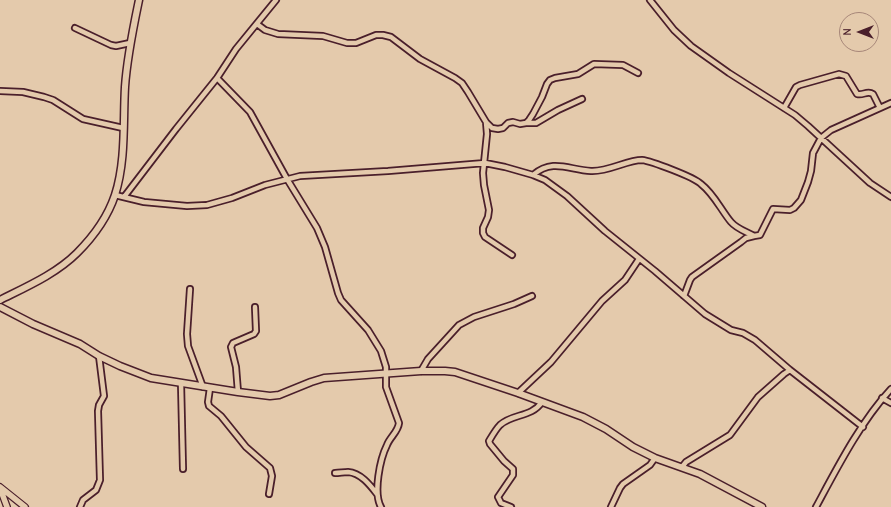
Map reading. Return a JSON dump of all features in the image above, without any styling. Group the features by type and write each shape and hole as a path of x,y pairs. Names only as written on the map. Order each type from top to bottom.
{"main road":[{"path":"0,300 53,272 77,253 105,217 115,195 121,160 126,71 139,0"},
{"path":"0,307 33,324 80,344 99,356 120,366 151,378 203,387 270,396 279,395 324,378 421,371 455,372 518,393 592,421 633,448 722,484 762,507"}],"street":[{"path":"124,197 217,78 236,49 276,0"},
{"path":"650,0 674,30 691,46 729,74 784,108 808,126 870,183 891,197"},
{"path":"257,24 265,30 278,34 323,36 347,43 356,43 376,35 391,37 420,59 462,83 486,122 492,128 503,128 508,123 512,122 520,124 536,123 558,110 582,99"},
{"path":"75,28 111,45 116,46 130,43"},
{"path":"526,123 542,97 550,80 578,74 594,64 623,65 638,73"},
{"path":"784,108 796,87 800,84 839,74 846,76 857,94 869,92 873,94 880,108"},
{"path":"217,78 250,112 287,179 317,228 341,300 368,330 385,360 386,387 399,423 387,444 381,465 377,494 378,506"},
{"path":"0,91 23,92 44,97 53,100 83,120 123,128"},
{"path":"684,296 692,277 746,238 760,235 773,209 790,210 794,208 801,200 810,176 813,153 821,138 831,130 891,103"},
{"path":"486,122 488,134 483,173 489,210 483,233 512,255"},
{"path":"534,175 546,166 559,166 597,171 639,160 652,162 702,184 735,226 754,236"},
{"path":"115,195 144,202 187,206 207,205 232,198 265,184 300,176 485,163 534,175 545,180 567,196 605,231 705,314 730,330 743,333 755,340 790,370 863,427"},
{"path":"518,393 551,362 602,301 625,280 639,259"},
{"path":"190,289 187,334 188,346 203,387"},
{"path":"421,371 428,359 459,325 474,317 514,304 532,296"},
{"path":"238,392 236,367 231,347 233,343 254,334 256,331 255,308"},
{"path":"80,507 83,500 96,490 100,480 98,411 99,405 104,396 99,356"},
{"path":"682,467 686,462 730,435 758,397 790,370"},
{"path":"181,383 183,469"},
{"path":"210,388 208,402 209,406 221,416 246,447 270,468 272,476 269,494"},
{"path":"816,507 863,427 882,398 891,389"},
{"path":"882,398 891,403"},
{"path":"511,507 501,502 498,497 513,475 513,469 504,461 489,441 501,424 532,412 538,408 542,402"},
{"path":"611,507 623,484 650,465 655,458"},
{"path":"335,473 346,472 354,473 360,476 377,494"},
{"path":"0,487 7,507"},
{"path":"0,487 25,507"}]}
